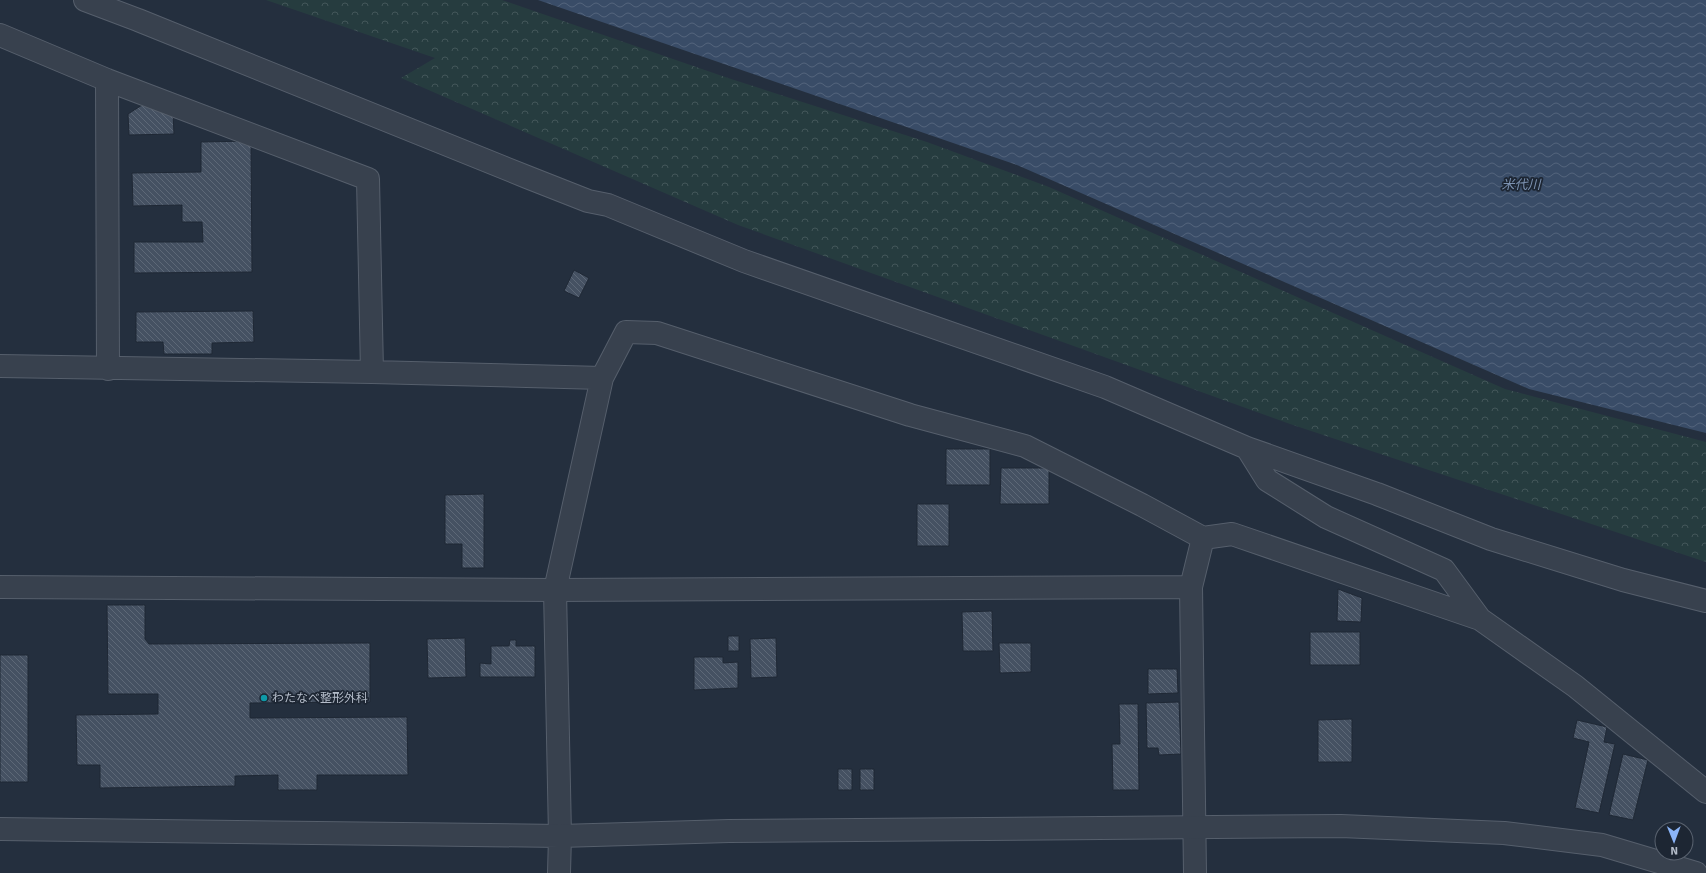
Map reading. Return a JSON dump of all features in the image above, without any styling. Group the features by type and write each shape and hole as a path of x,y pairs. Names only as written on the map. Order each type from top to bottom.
{"street":[{"path":"85,0 588,201 608,205 744,261 1105,387 1247,448 1377,494 1491,539 1623,580 1706,601"},
{"path":"0,35 107,80 368,179 372,372"},
{"path":"107,80 108,369"},
{"path":"559,873 560,836 555,590 602,378 626,332 657,333 910,415 1025,446 1142,505 1203,538 1232,534 1480,619 1575,686 1706,792"},
{"path":"0,366 108,369 372,372 602,378"},
{"path":"1247,448 1267,480 1326,517 1444,570 1480,619"},
{"path":"1195,873 1191,587 1203,538"},
{"path":"0,588 555,590 1191,587"},
{"path":"0,830 560,836 729,832 1195,826 1342,826 1504,833 1602,845 1696,873"},
{"path":"1705,873 1706,868"}],"green space":[{"path":"266,0 502,0 728,78 927,142 1049,187 1505,389 1706,442 1706,562 1290,424 738,225 401,78 435,58"}],"water":[{"name":"米代川","path":"538,0 1706,0 1706,433 1529,389 1017,165"}],"building":[{"path":"142,105 173,113 174,134 129,135 128,114"},
{"path":"251,141 252,272 134,273 134,242 203,242 202,222 182,222 182,205 133,206 132,173 201,172 201,142"},
{"path":"574,270 589,278 579,298 564,291"},
{"path":"253,311 254,342 212,343 212,354 164,354 163,342 136,342 136,312"},
{"path":"946,449 990,449 990,485 946,485"},
{"path":"1001,468 1049,468 1049,504 1000,504"},
{"path":"484,494 484,568 462,568 462,544 445,544 445,495"},
{"path":"917,504 949,504 949,546 917,546"},
{"path":"1338,589 1362,598 1361,622 1337,621"},
{"name":"わたなべ整形外科","path":"107,605 145,605 145,639 149,644 370,643 370,702 250,703 250,718 407,717 408,775 317,775 317,790 278,790 278,775 235,776 235,786 100,788 100,765 77,765 76,715 158,714 158,694 108,694"},
{"path":"992,611 993,651 963,651 962,612"},
{"path":"1310,632 1360,632 1360,665 1310,665"},
{"path":"728,636 739,636 739,651 728,651"},
{"path":"465,638 466,677 428,678 427,639"},
{"path":"776,638 777,677 751,678 750,639"},
{"path":"510,640 516,640 516,646 535,646 535,677 480,677 480,663 491,664 491,646 509,646"},
{"path":"999,643 1031,643 1031,672 1000,673"},
{"path":"0,655 28,655 28,782 0,782"},
{"path":"694,657 723,657 723,663 738,662 738,688 694,690"},
{"path":"1148,669 1177,669 1178,693 1148,694"},
{"path":"1179,702 1181,754 1159,755 1158,748 1147,748 1146,703"},
{"path":"1119,704 1138,704 1139,790 1113,790 1112,744 1120,744"},
{"path":"1352,719 1352,762 1318,762 1318,720"},
{"path":"1577,720 1607,727 1604,742 1615,744 1599,813 1575,808 1589,742 1573,738"},
{"path":"1623,754 1648,760 1633,820 1609,815"},
{"path":"838,769 852,769 852,790 838,790"},
{"path":"860,769 874,769 874,790 860,790"}],"place":[{"name":"わたなべ整形外科","path":"264,698"}]}
